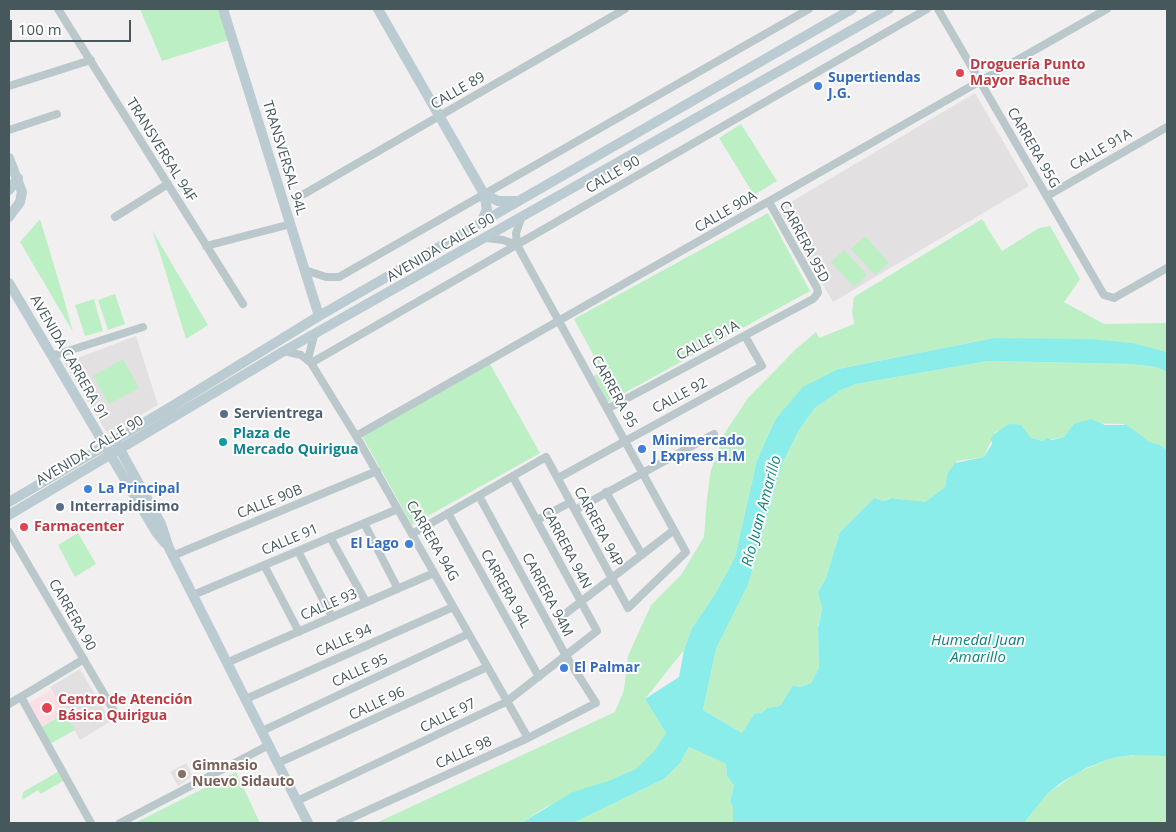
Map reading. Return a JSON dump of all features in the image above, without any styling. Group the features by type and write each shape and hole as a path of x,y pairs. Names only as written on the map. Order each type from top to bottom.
{"main road":[{"name":"TRANSVERSAL 94L","path":"223,9 319,316"},
{"path":"378,9 484,194 487,209 481,223"},
{"name":"AVENIDA CALLE 90","path":"9,502 115,441 319,316 852,9"},
{"name":"AVENIDA CALLE 90","path":"9,514 110,456 284,351 521,219 889,9"},
{"path":"9,158 18,178 21,197 9,217"},
{"path":"9,190 18,178"},
{"path":"484,194 498,201 520,200"},
{"name":"AVENIDA CARRERA 91","path":"9,283 110,456 156,532 171,552"},
{"path":"314,336 319,316"},
{"path":"136,477 132,454 141,437"},
{"name":"AVENIDA CARRERA 91","path":"115,441 161,524 171,552 308,823"}],"street":[{"name":"TRANSVERSAL 94F","path":"58,9 243,304"},
{"name":"CALLE 89","path":"304,194 626,9"},
{"path":"305,270 326,278 339,277 809,9"},
{"name":"CALLE 90","path":"309,361 517,245 928,9"},
{"name":"CARRERA 95G","path":"938,9 1104,295 1114,298 1167,268"},
{"name":"CALLE 90A","path":"356,436 1107,9"},
{"path":"9,86 90,60"},
{"path":"9,130 57,114"},
{"name":"CALLE 91A","path":"1047,196 1167,127"},
{"path":"115,217 168,184"},
{"name":"CARRERA 95D","path":"769,202 818,293"},
{"path":"486,238 503,240 517,245 516,233 521,219"},
{"path":"206,246 290,224"},
{"name":"CARRERA 95","path":"517,245 686,552 628,608"},
{"name":"CALLE 91A","path":"607,409 813,300 818,293"},
{"path":"52,356 144,327"},
{"path":"284,351 309,361 314,336"},
{"name":"CALLE 92","path":"558,478 762,366 745,336"},
{"name":"CARRERA 94G","path":"309,361 356,436 528,738"},
{"path":"537,520 606,492 714,434"},
{"name":"CARRERA 94P","path":"513,477 546,457 628,608"},
{"name":"CALLE 90B","path":"171,552 376,471"},
{"path":"412,534 513,477"},
{"name":"CARRERA 94N","path":"513,477 597,631"},
{"path":"606,492 642,555"},
{"name":"CARRERA 94M","path":"479,496 566,656 596,700 596,703"},
{"name":"CALLE 91","path":"193,595 398,509"},
{"name":"CARRERA 94L","path":"448,513 539,676"},
{"path":"364,523 398,589"},
{"path":"565,614 674,530"},
{"name":"CARRERA 90","path":"9,532 114,711"},
{"path":"330,537 366,602"},
{"path":"298,551 332,617"},
{"path":"264,565 299,632"},
{"name":"CALLE 93","path":"233,660 434,573"},
{"name":"CALLE 94","path":"246,699 453,607"},
{"name":"CALLE 97","path":"297,802 506,702 597,631"},
{"name":"CALLE 95","path":"262,731 468,634"},
{"path":"9,704 84,659"},
{"name":"CALLE 96","path":"278,764 487,667"},
{"path":"21,697 91,823"},
{"name":"CALLE 98","path":"340,823 528,738 596,703"},
{"path":"120,823 269,745"}],"shaded area":[{"path":"975,93 1029,186 833,302 779,209"},
{"path":"136,336 158,405 108,435 64,363"},
{"path":"80,669 111,721 80,740 50,687"},
{"name":"Centro de Atención Básica Quirigua","path":"51,690 65,713 42,726 29,703"},
{"name":"Gimnasio Nuevo Sidauto","path":"186,763 193,776 178,786 170,772"}],"green space":[{"path":"140,9 218,9 229,40 162,61"},
{"path":"741,124 777,181 754,195 719,138"},
{"path":"768,213 810,291 608,402 594,376 602,371 574,319"},
{"path":"40,219 62,292 73,332 20,242"},
{"path":"982,219 1002,251 1039,228 1050,226 1080,279 1064,302 1104,324 1167,323 1167,352 1133,343 994,338 838,369 775,420 757,460 735,557 717,591 692,628 684,650 645,699 666,733 655,750 637,769 546,807 521,823 376,823 615,712 624,690 628,656 651,605 681,575 704,537 711,470 724,434 748,398 796,349 816,332 819,338 854,324 852,311 854,297"},
{"path":"152,230 208,325 186,339 161,257"},
{"path":"865,236 889,263 875,275 851,249"},
{"path":"844,250 867,275 854,287 831,262"},
{"path":"115,294 125,324 108,330 98,300"},
{"path":"94,299 103,331 85,336 75,305"},
{"path":"123,359 139,388 109,404 93,376"},
{"path":"988,361 1130,364 1156,367 1167,372 1167,450 1160,445 1148,441 1123,424 1077,423 1064,437 1043,441 1031,438 1020,425 995,432 984,457 957,461 947,474 945,487 925,502 910,502 889,498 883,501 873,499 840,532 826,578 818,590 822,609 818,626 819,668 811,683 800,687 793,685 780,706 767,708 763,712 754,714 742,733 703,710 716,649 748,585 782,464 799,430 815,408 841,390 856,384"},
{"path":"490,364 540,453 412,525 362,436"},
{"path":"78,533 96,564 75,577 58,545"},
{"path":"65,713 75,730 50,744 40,728"},
{"path":"689,747 726,764 727,776 734,786 730,801 733,808 733,823 573,823 664,779 680,763"},
{"path":"1143,754 1167,756 1167,823 1024,823 1047,794 1078,772 1112,758"},
{"path":"61,770 66,779 41,794 38,790 22,800 23,792"},
{"path":"236,772 260,823 135,823"}],"water":[{"name":"Humedal Juan Amarillo","path":"994,338 1091,339 1133,343 1167,352 1167,372 1156,367 1130,364 988,361 856,384 841,390 815,408 799,430 782,464 748,585 716,649 703,710 742,733 754,714 763,712 767,708 780,706 793,685 800,687 811,683 819,668 818,628 822,609 818,591 826,578 840,532 874,498 883,501 891,498 925,502 945,487 947,474 955,463 984,457 992,444 991,439 994,434 1009,424 1021,425 1031,438 1043,441 1047,438 1052,440 1064,437 1074,424 1091,419 1105,425 1127,425 1148,441 1160,445 1167,450 1167,756 1133,755 1112,758 1086,768 1062,782 1047,794 1024,823 733,823 733,808 730,801 734,786 727,776 726,764 689,747 680,763 664,779 573,823 521,823 573,792 608,781 636,769 655,750 666,733 645,699 679,677 684,650 692,628 717,591 735,557 757,460 775,420 803,387 838,369"}],"place":[{"name":"Droguería Punto Mayor Bachue","path":"960,73"},
{"name":"Supertiendas J.G.","path":"818,86"},
{"name":"Servientrega","path":"224,414"},
{"name":"Plaza de Mercado Quirigua","path":"223,442"},
{"name":"Minimercado J Express H.M","path":"642,449"},
{"name":"La Principal","path":"88,489"},
{"name":"Interrapidisimo","path":"60,507"},
{"name":"Farmacenter","path":"24,527"},
{"name":"El Lago","path":"409,544"},
{"name":"El Palmar","path":"564,668"},
{"name":"Centro de Atención Básica Quirigua","path":"47,708"},
{"name":"Gimnasio Nuevo Sidauto","path":"182,774"}],"water label":[{"name":"Río Juan Amarillo","path":"762,511"}]}
